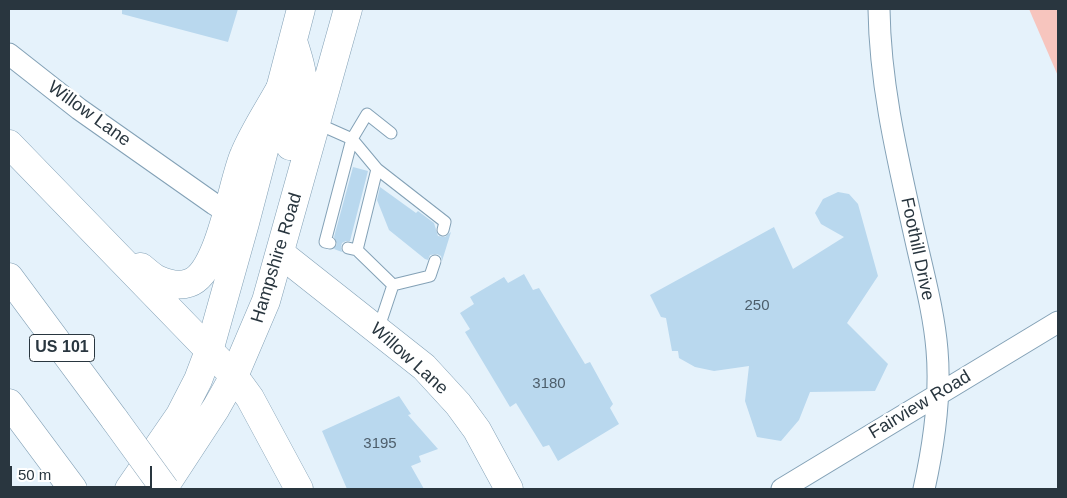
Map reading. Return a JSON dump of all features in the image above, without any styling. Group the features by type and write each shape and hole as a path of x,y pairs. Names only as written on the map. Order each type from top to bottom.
{"main road":[{"path":"129,489 180,415 198,380 209,351 236,218 244,155 281,87 301,9"},
{"name":"Hampshire Road","path":"164,489 216,408 234,376 263,309 348,9"},
{"path":"280,254 272,240 270,231 300,109 303,87 302,73 293,41"},
{"path":"9,144 234,376 250,398 299,489"},
{"path":"114,252 138,264 158,280 174,285 191,282 208,267 215,250 236,218"},
{"name":"Willow Lane","path":"280,254 424,367 458,404 477,430 508,489"},
{"name":"US 101","path":"9,277 164,489"},
{"path":"9,402 71,487"}],"street":[{"name":"Foothill Drive","path":"879,9 880,38 894,143 930,305 937,350 934,442 924,489"},
{"name":"Willow Lane","path":"9,54 79,109 236,218"},
{"name":"Fairview Road","path":"782,489 1058,322"}],"lane":[{"path":"330,243 325,242 338,206 352,139 367,114 391,133"},
{"path":"316,123 352,139 377,169 445,222 443,230"},
{"path":"377,169 367,192 352,249 393,285"},
{"path":"393,285 430,276 434,261"},
{"path":"378,330 393,285"}],"shaded area":[{"path":"1029,9 1058,9 1058,76"}],"building":[{"path":"122,9 238,9 228,42 122,14"},
{"path":"353,167 368,171 350,241 342,243 342,252 334,249 337,244 334,237"},
{"path":"380,187 416,213 418,211 434,223 438,236 445,237 451,232 442,261 441,256 437,254 430,255 428,260 425,259 389,230 377,200"},
{"path":"838,192 849,194 858,204 878,276 847,323 888,364 875,391 810,392 799,420 781,441 757,437 745,401 749,366 714,371 695,367 679,358 678,351 672,351 666,318 661,317 650,295 774,227 793,269 844,237 821,224 815,213 823,199"},
{"path":"524,274 533,290 539,288 585,364 590,362 613,404 610,408 619,424 558,461 549,445 543,447 516,403 510,407 465,332 470,329 460,313 474,304 470,297 504,277 508,283"},
{"path":"399,396 411,414 408,415 438,449 419,456 421,462 411,466 424,489 347,489 322,431"}]}
